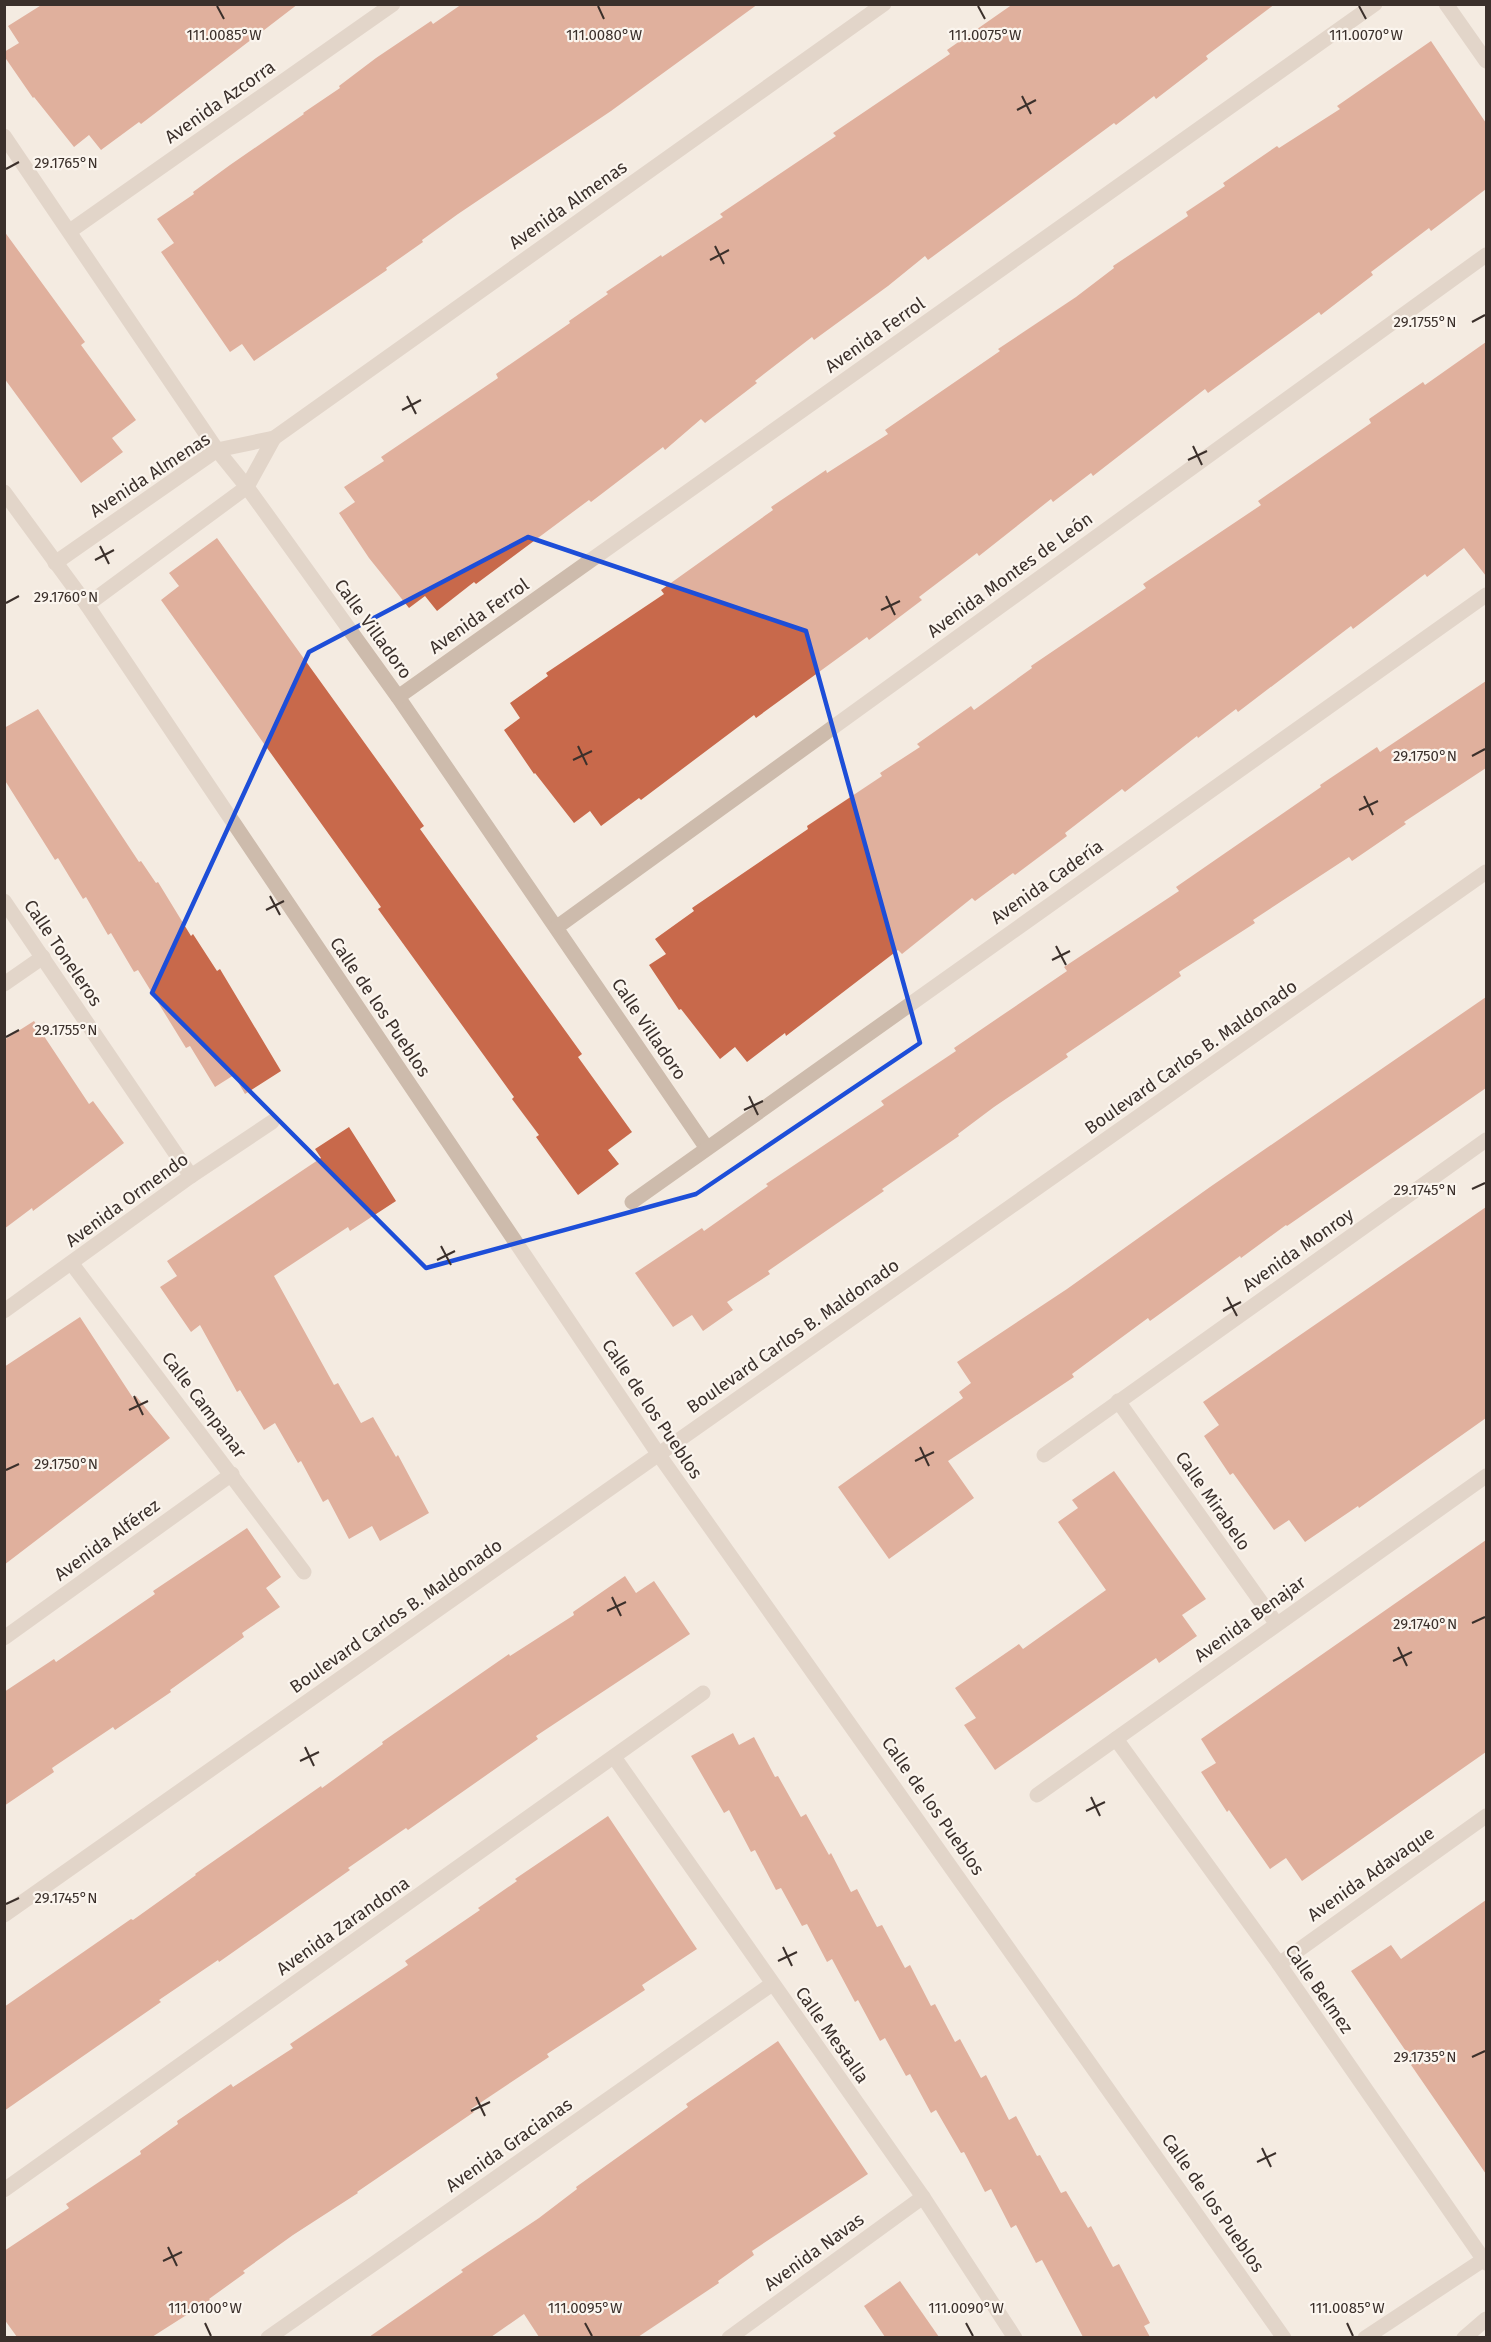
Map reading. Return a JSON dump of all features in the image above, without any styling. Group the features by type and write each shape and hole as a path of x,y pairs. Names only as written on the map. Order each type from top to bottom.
{"street":[{"name":"Avenida Azcorra","path":"70,231 393,4"},
{"name":"Avenida Almenas","path":"55,563 218,450 274,438 884,4"},
{"name":"Avenida Ferrol","path":"398,697 1375,4"},
{"path":"1446,4 1486,62"},
{"name":"Calle Villadoro","path":"4,136 218,450 398,697 706,1147"},
{"name":"Avenida Montes de León","path":"556,927 1486,255"},
{"name":"Avenida Almenas","path":"87,605 247,487 274,438"},
{"name":"Calle de los Pueblos","path":"4,492 87,605 659,1455 1284,2337"},
{"name":"Avenida Cadería","path":"632,1202 706,1147 1486,595"},
{"name":"Boulevard Carlos B. Maldonado","path":"4,1915 1486,872"},
{"name":"Calle Toneleros","path":"4,901 191,1176"},
{"path":"4,984 43,957"},
{"name":"Avenida Ormendo","path":"4,1311 191,1176 272,1122"},
{"name":"Avenida Monroy","path":"1044,1455 1486,1140"},
{"name":"Calle Campanar","path":"72,1264 304,1572"},
{"name":"Calle Mirabelo","path":"1118,1401 1276,1623"},
{"name":"Avenida Alférez","path":"4,1638 232,1474"},
{"name":"Avenida Benajar","path":"1037,1794 1486,1476"},
{"name":"Avenida Zarandona","path":"4,2190 704,1693"},
{"name":"Calle Belmez","path":"1116,1740 1279,1964 1485,2260"},
{"name":"Calle Mestalla","path":"614,1757 923,2197 1015,2337"},
{"name":"Avenida Adavaque","path":"1279,1964 1486,1816"},
{"name":"Avenida Gracianas","path":"268,2337 772,1984"},
{"name":"Avenida Navas","path":"729,2337 923,2197"},
{"path":"1365,2337 1485,2260"},
{"path":"1464,2337 1486,2319"}],"highlighted area":[{"path":"528,537 806,631 920,1043 696,1194 426,1268 152,993 309,652"}],"building":[{"path":"43,4 298,4 141,124 139,122 101,150 89,135 74,147 33,98 4,56 4,52 19,43 8,26"},
{"path":"462,4 758,4 611,111 458,214 386,268 387,270 254,361 242,344 230,352 161,252 174,243 157,219 340,88 339,86 376,58 431,21 433,24"},
{"path":"1013,4 1275,4 1206,56 1208,59 1156,99 1154,96 1116,125 1114,123 928,260 925,256 814,340 812,337 705,423 701,419 665,450 663,447 591,502 589,500 476,584 474,582 437,611 425,596 409,608 369,558 339,513 355,502 344,487 384,461 381,457 498,378 496,374 570,323 569,321 608,294 606,292 723,217 720,214 836,136 833,133 950,54 947,50"},
{"path":"1431,41 1486,123 1486,189 1431,231 1429,228 1371,272 1373,275 1321,315 1319,312 1208,393 1205,389 1093,476 1091,473 1053,502 1051,499 979,556 977,553 919,597 922,600 869,640 867,637 756,718 754,715 641,800 639,798 601,826 590,811 574,823 534,774 504,730 520,718 510,703 548,676 546,673 664,594 661,590 773,510 771,507 826,470 827,473 888,434 885,430 1000,351 998,349 1076,297 1114,268 1113,266 1188,216 1186,212 1225,186 1223,183 1277,146 1279,148 1340,109 1337,106"},
{"path":"4,231 85,342 81,345 136,420 112,438 123,452 81,483 4,378"},
{"path":"1486,342 1486,576 1464,548 1427,577 1425,574 1353,629 1351,626 1238,712 1236,709 1198,738 1197,736 1125,792 1122,789 1065,833 1067,836 1015,875 1013,873 975,901 972,898 902,954 898,950 786,1036 785,1033 747,1062 735,1047 720,1059 681,1009 679,1010 649,965 666,954 655,939 694,911 692,908 882,776 880,773 920,747 917,744 971,706 974,710 1032,668 1031,666 1146,588 1143,584 1261,505 1258,501 1371,423 1369,419 1423,382 1425,385"},
{"path":"217,538 424,826 420,829 582,1054 578,1057 632,1132 608,1150 619,1164 578,1195 536,1137 539,1135 512,1099 514,1097 378,909 381,907 161,600 179,586 169,573"},
{"path":"1486,681 1486,768 1404,822 1406,824 1352,861 1349,857 1253,920 1255,923 1179,972 1181,976 1066,1054 1068,1057 994,1107 958,1134 959,1136 882,1189 884,1191 768,1271 770,1274 727,1302 733,1310 703,1331 692,1315 673,1327 635,1273 702,1228 704,1231 768,1186 766,1184 884,1105 881,1101 956,1051 954,1048 1067,971 1064,967 1179,891 1176,887 1321,787 1320,785 1377,747 1380,752"},
{"path":"38,709 139,862 141,861 156,883 158,882 191,936 193,934 217,971 220,969 281,1071 245,1094 234,1075 215,1087 190,1046 186,1048 138,970 134,972 111,933 108,935 86,897 83,899 58,858 55,860 4,779 4,728"},
{"path":"1486,997 1486,1088 1241,1258 1240,1256 1150,1321 1148,1318 1072,1374 1074,1377 948,1461 974,1498 889,1559 838,1487 963,1398 959,1392 971,1383 957,1362 1067,1289 1210,1187"},
{"path":"34,1021 89,1104 93,1101 124,1143 33,1211 32,1208 4,1229 4,1040"},
{"path":"349,1127 396,1201 350,1231 348,1227 274,1276 334,1385 338,1383 361,1423 373,1417 396,1457 398,1455 429,1513 380,1541 372,1526 349,1539 328,1499 323,1502 301,1461 298,1463 275,1423 264,1430 240,1390 237,1392 200,1325 191,1332 160,1287 177,1276 167,1261 321,1158 315,1149"},
{"path":"1486,1207 1486,1418 1359,1508 1358,1506 1305,1542 1289,1520 1274,1530 1233,1473 1230,1475 1204,1436 1219,1425 1203,1402"},
{"path":"80,1317 133,1398 136,1396 170,1438 4,1565 4,1367"},
{"path":"1114,1471 1206,1599 1182,1615 1197,1636 1159,1663 1156,1658 995,1770 964,1725 976,1718 955,1688 1019,1644 1023,1649 1106,1590 1058,1522 1078,1508 1072,1500"},
{"path":"247,1528 281,1577 266,1588 280,1607 242,1633 244,1637 170,1690 171,1692 115,1730 113,1727 52,1768 54,1772 4,1806 4,1692 54,1659 56,1662 155,1594 153,1591"},
{"path":"1486,1540 1486,1752 1302,1881 1286,1858 1270,1869 1229,1810 1227,1812 1201,1772 1216,1763 1201,1739"},
{"path":"625,1576 636,1593 654,1581 690,1634 536,1736 538,1739 408,1830 406,1828 348,1868 350,1870 219,1962 218,1960 159,2000 161,2002 4,2111 4,2007 131,1919 133,1920 321,1786 322,1788 383,1744 382,1742 509,1654 510,1656 574,1615 573,1612"},
{"path":"733,1733 739,1745 754,1737 775,1777 778,1776 801,1817 806,1814 829,1855 831,1853 851,1892 857,1889 877,1927 882,1925 905,1968 910,1965 931,2006 935,2004 955,2042 960,2039 981,2078 986,2075 1009,2120 1016,2116 1037,2156 1040,2155 1061,2193 1066,2191 1088,2228 1091,2226 1113,2267 1119,2264 1150,2323 1144,2326 1150,2337 1083,2337 1042,2260 1036,2263 1016,2225 1011,2228 991,2189 985,2192 964,2152 961,2153 936,2110 931,2113 910,2074 906,2076 885,2038 880,2041 858,2000 855,2002 832,1959 827,1962 807,1924 802,1926 781,1888 776,1890 755,1850 751,1852 729,1810 724,1813 691,1756"},
{"path":"608,1816 697,1949 642,1985 645,1990 547,2054 549,2057 471,2109 474,2112 243,2271 245,2273 210,2300 152,2337 17,2337 4,2319 4,2251 69,2208 66,2204 141,2154 140,2151 178,2124 177,2121 231,2084 233,2087 293,2048 290,2044 408,1965 405,1961 480,1910 478,1908 517,1881 515,1879"},
{"path":"1486,1900 1486,2174 1411,2065 1414,2063 1351,1971 1391,1945 1401,1959"},
{"path":"778,2041 868,2174 752,2251 754,2255 718,2281 719,2283 638,2337 539,2337 524,2314 491,2337 369,2337 463,2272 461,2270 539,2218 577,2189 576,2187 688,2107 686,2104"},
{"path":"900,2281 939,2337 885,2337 864,2306"}]}
